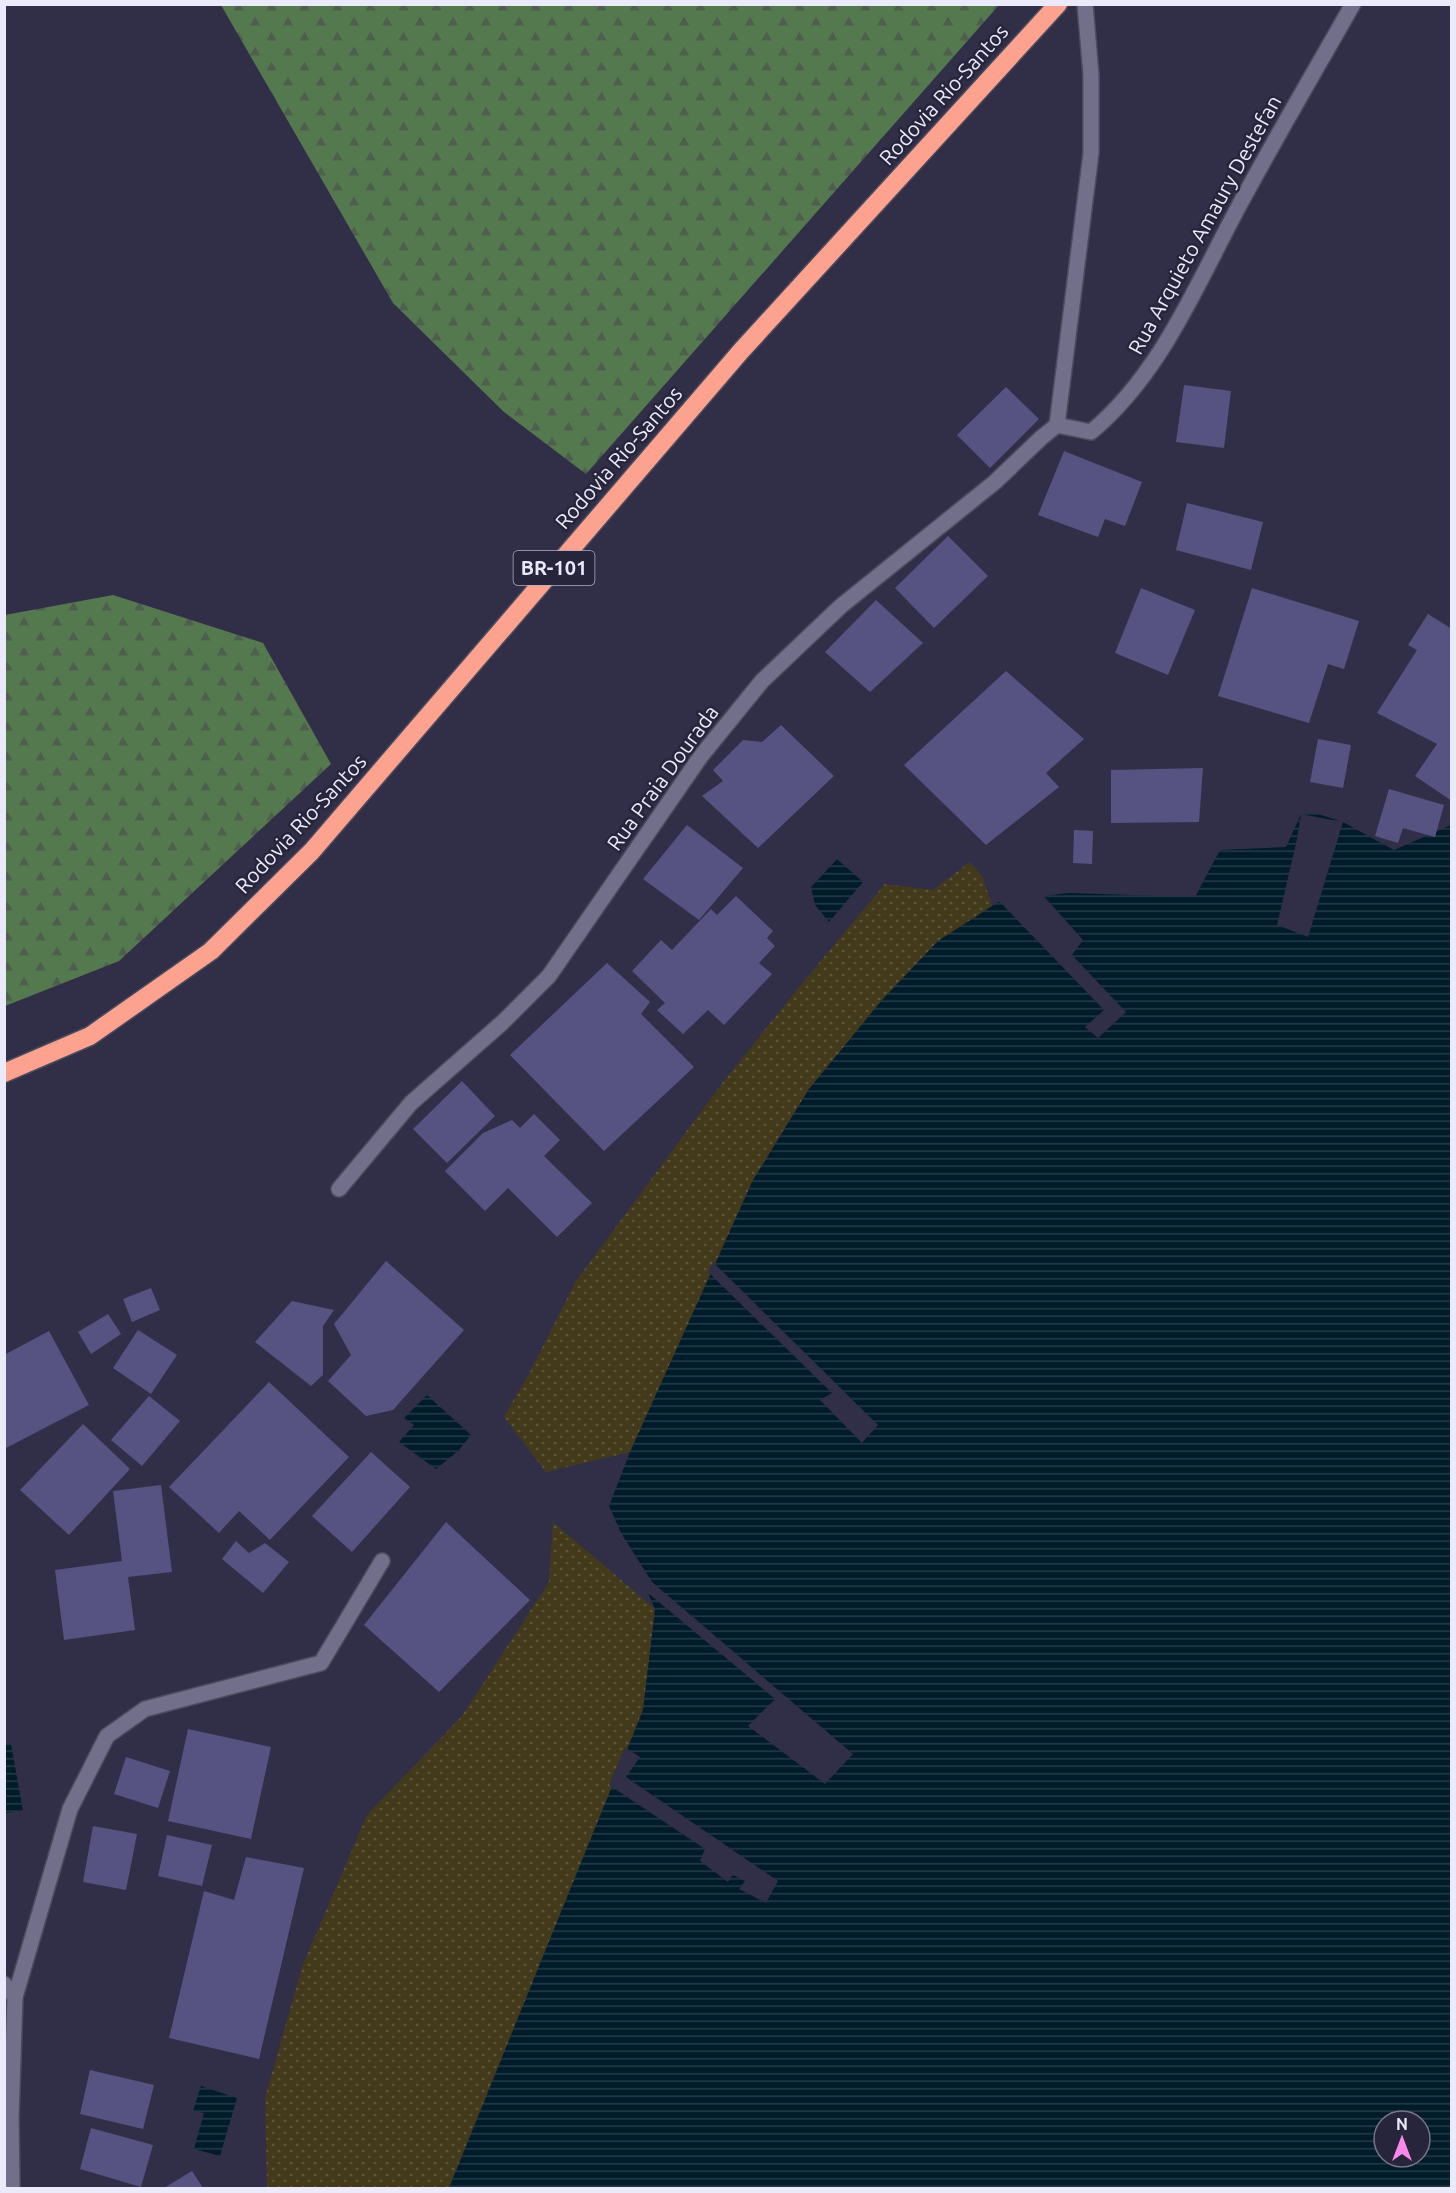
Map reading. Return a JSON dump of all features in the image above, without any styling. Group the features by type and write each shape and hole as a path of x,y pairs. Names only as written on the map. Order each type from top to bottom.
{"highway":[{"name":"Rodovia Rio-Santos","path":"4,1073 90,1036 211,951 312,851 741,351 1058,4"}],"street":[{"path":"1057,425 1090,153 1090,75 1085,4"},
{"name":"Rua Arquieto Amaury Destefan","path":"1057,425 1091,432 1110,416 1154,363 1241,202 1353,4"},
{"name":"Rua Praia Dourada","path":"339,1189 411,1103 503,1022 549,976 701,756 762,681 841,606 995,482 1057,425"},
{"path":"12,2188 10,2118 15,1997 70,1809 107,1736 145,1709 321,1664 382,1561"},
{"path":"4,1984 15,1997"}],"green space":[{"path":"221,5 999,5 586,474 504,412 393,303"},
{"path":"113,595 263,643 331,764 119,961 5,1006 5,615"}],"sand":[{"path":"970,862 983,878 992,906 938,941 882,1000 809,1089 753,1180 630,1452 546,1472 504,1417 530,1372 576,1281 723,1082 885,884 933,890"},
{"path":"553,1522 655,1609 643,1710 449,2188 267,2188 265,2098 302,1967 367,1815 462,1716 549,1582"}],"water":[{"path":"1315,813 1343,822 1394,850 1451,825 1451,2188 449,2188 643,1710 655,1609 609,1506 630,1452 753,1180 809,1089 882,1000 938,941 1000,901 1069,893 1195,897 1220,850 1286,847 1301,814"},
{"path":"837,859 863,882 829,922 815,905 811,887"},
{"path":"427,1395 471,1435 458,1451 436,1469 399,1442 414,1425 404,1418"},
{"path":"11,1744 23,1811 5,1813 5,1745"},
{"path":"201,2086 237,2098 220,2156 194,2149 204,2113 193,2111"}],"pier":[{"path":"1301,814 1343,822 1308,937 1277,925"},
{"path":"1041,893 1083,940 1072,955 1126,1012 1098,1038 1085,1027 1104,1010 997,899"},
{"path":"713,1262 878,1425 862,1443 820,1400 832,1393 708,1272"},
{"path":"615,1527 652,1582 853,1754 825,1784 748,1726 775,1699 642,1588"},
{"path":"625,1747 640,1757 626,1777 778,1881 766,1903 739,1889 745,1881 733,1875 728,1882 700,1861 705,1849 609,1785"}],"building":[{"path":"1184,385 1231,391 1224,448 1176,442"},
{"path":"1006,387 1039,419 990,468 957,435"},
{"path":"1064,451 1142,482 1125,526 1105,519 1098,537 1038,515"},
{"path":"1187,503 1263,522 1251,570 1176,550"},
{"path":"948,536 988,576 934,628 895,588"},
{"path":"1141,588 1195,610 1168,675 1115,653"},
{"path":"1252,588 1359,621 1344,669 1328,664 1309,723 1218,696"},
{"path":"876,600 923,643 870,692 825,652"},
{"path":"1428,614 1452,629 1452,801 1415,776 1437,744 1377,713 1417,650 1408,645"},
{"path":"1006,671 1084,739 1046,773 1059,787 986,845 904,765"},
{"path":"781,725 834,776 758,848 702,796 723,781 713,770 743,740 762,742"},
{"path":"1318,739 1351,745 1343,788 1310,782"},
{"path":"1203,768 1199,822 1111,823 1111,770"},
{"path":"1389,789 1444,805 1435,837 1403,828 1398,843 1375,836"},
{"path":"687,825 743,868 699,920 643,879"},
{"path":"1074,830 1093,831 1092,864 1073,863"},
{"path":"736,896 773,931 767,938 775,946 759,963 772,974 724,1025 708,1010 683,1034 657,1010 665,1003 632,971 661,940 672,950 711,909 717,915"},
{"path":"607,963 650,1002 641,1014 694,1067 604,1151 510,1055"},
{"path":"462,1081 495,1116 447,1163 413,1129"},
{"path":"534,1114 560,1140 544,1156 592,1203 557,1237 508,1188 485,1211 445,1171 483,1133 512,1120 520,1128"},
{"path":"386,1261 464,1330 393,1410 366,1416 328,1381 351,1355 334,1324"},
{"path":"151,1288 160,1310 132,1322 123,1299"},
{"path":"292,1301 334,1310 323,1326 323,1375 311,1386 255,1342"},
{"path":"108,1314 121,1334 91,1354 78,1332"},
{"path":"138,1330 177,1355 151,1394 113,1368"},
{"path":"49,1331 89,1405 4,1449 4,1355"},
{"path":"269,1382 349,1457 270,1540 239,1511 219,1533 169,1487"},
{"path":"149,1396 180,1421 142,1466 111,1440"},
{"path":"83,1424 130,1469 69,1535 20,1490"},
{"path":"371,1452 410,1487 352,1552 312,1516"},
{"path":"161,1485 172,1572 128,1577 135,1630 64,1640 55,1570 122,1561 113,1491"},
{"path":"446,1522 530,1600 439,1692 364,1625"},
{"path":"236,1541 249,1553 265,1543 289,1562 263,1593 222,1559"},
{"path":"188,1729 271,1747 251,1839 168,1821"},
{"path":"126,1757 170,1771 158,1808 114,1794"},
{"path":"93,1826 137,1834 126,1890 83,1882"},
{"path":"167,1835 212,1845 202,1886 158,1876"},
{"path":"246,1857 304,1868 259,2059 169,2038 204,1891 234,1900"},
{"path":"90,2070 154,2085 143,2129 80,2114"},
{"path":"91,2128 153,2145 141,2187 80,2169"},
{"path":"192,2171 203,2188 164,2188"}]}
